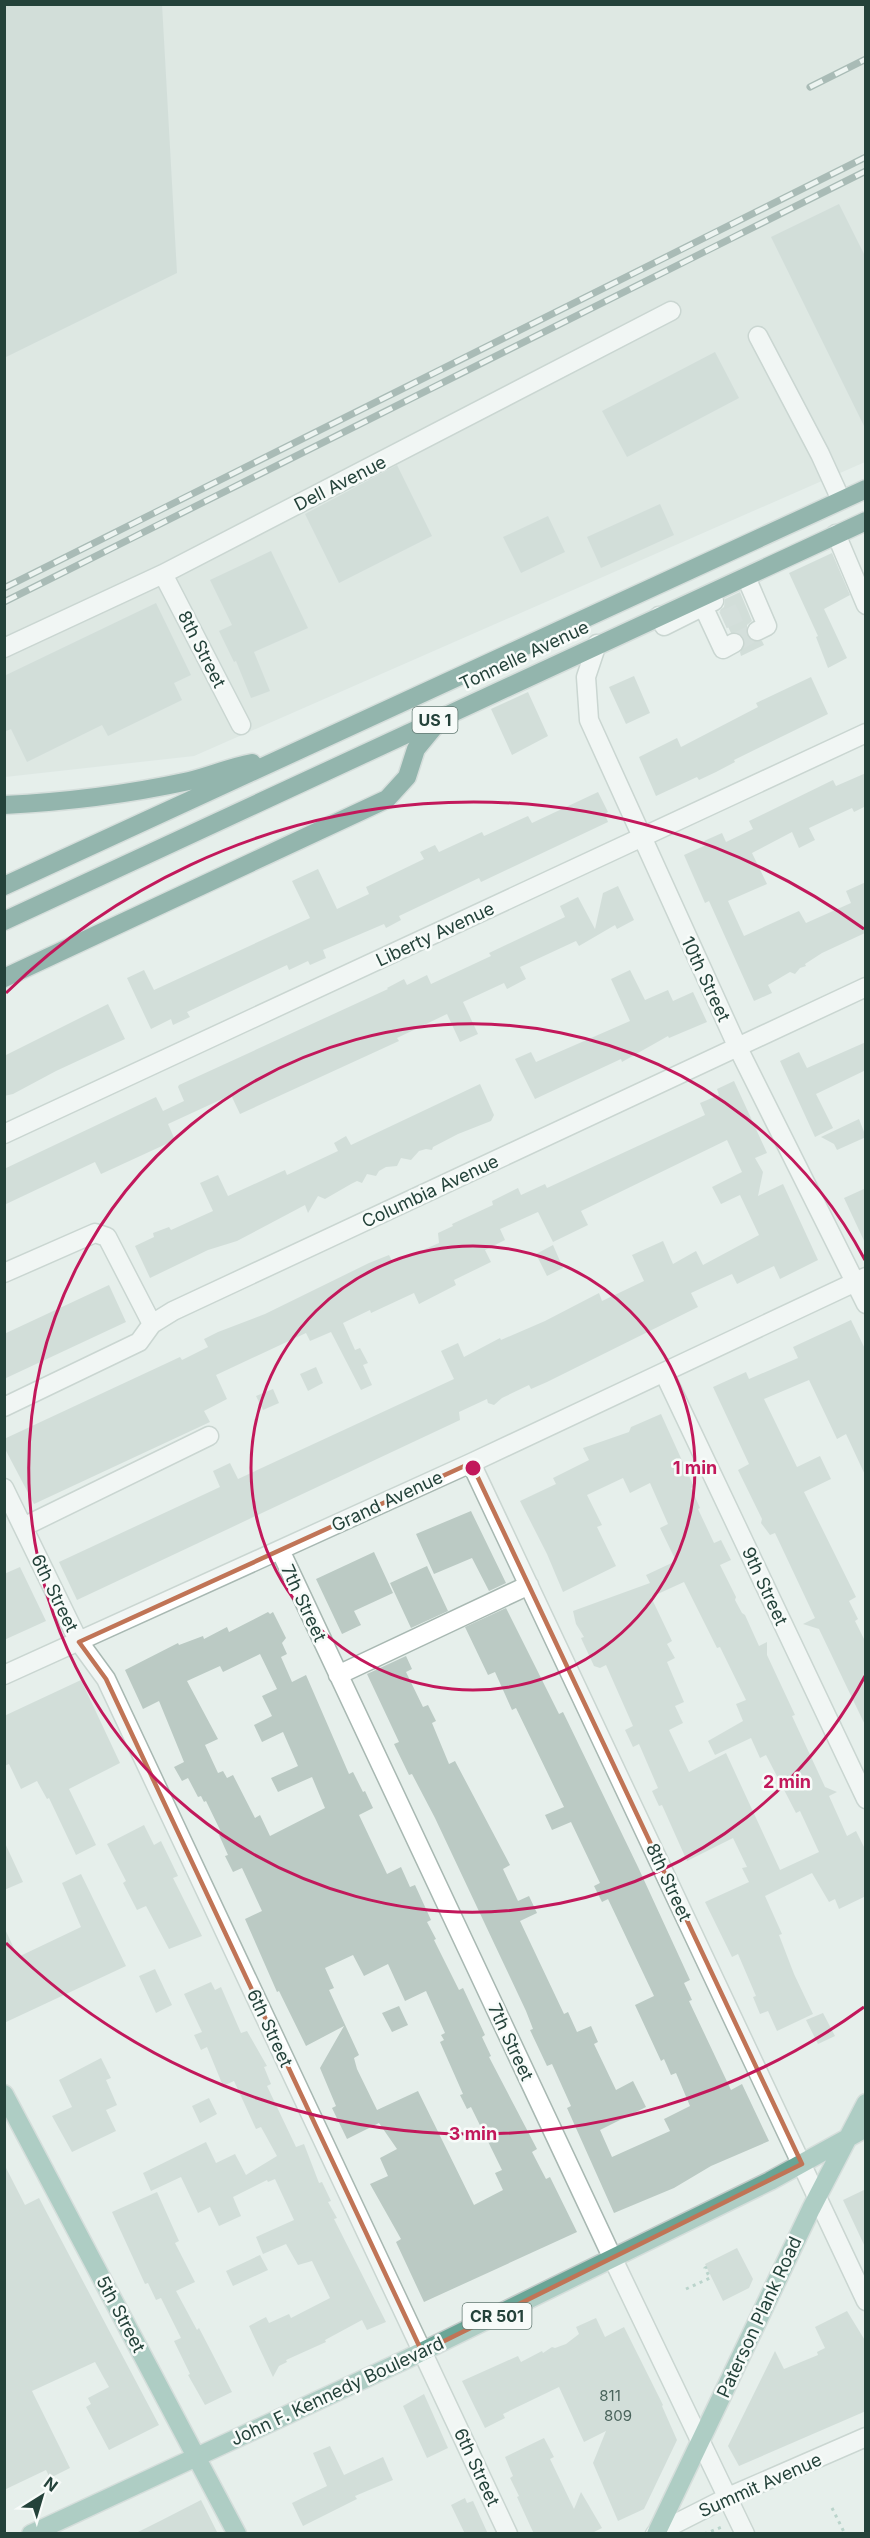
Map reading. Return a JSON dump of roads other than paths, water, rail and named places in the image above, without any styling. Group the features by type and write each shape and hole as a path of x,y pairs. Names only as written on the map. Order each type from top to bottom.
{"highway":[{"name":"Tonnelle Avenue","path":"4,886 866,489"},
{"name":"Tonnelle Avenue","path":"4,921 866,521"},
{"path":"4,978 387,799 407,777 416,749 443,716"},
{"path":"4,805 43,803 134,792 192,780 244,764 286,756"}],"main road":[{"name":"5th Street","path":"4,2094 237,2534"},
{"name":"Paterson Plank Road","path":"656,2533 818,2195 866,2103"},
{"name":"John F. Kennedy Boulevard","path":"31,2534 422,2352 802,2164 866,2128"}],"street":[{"name":"Dell Avenue","path":"4,648 163,574 671,311"},
{"path":"758,336 820,454 841,500"},
{"path":"836,534 866,605"},
{"path":"659,616 664,626 772,573 768,566"},
{"name":"8th Street","path":"163,574 241,725"},
{"path":"749,584 752,606 767,626 757,631"},
{"path":"703,606 718,622 723,649 734,643"},
{"name":"10th Street","path":"597,645 586,677 589,720 738,1048 860,1280 866,1304"},
{"name":"Liberty Avenue","path":"4,1134 866,733"},
{"name":"Columbia Avenue","path":"4,1407 139,1342 152,1324 173,1311 866,987"},
{"path":"4,1273 95,1233 107,1237 152,1324"},
{"name":"Grand Avenue","path":"4,1675 471,1463 860,1280"},
{"name":"9th Street","path":"664,1373 866,1799"},
{"path":"4,1488 23,1527 209,1436"},
{"name":"8th Street","path":"471,1463 866,2301"},
{"name":"6th Street","path":"23,1527 79,1642 106,1679 508,2534"},
{"name":"7th Street","path":"280,1550 613,2259 745,2534"},
{"path":"338,1675 529,1585"},
{"name":"Summit Avenue","path":"656,2533 728,2497 866,2438"}],"tunnel":[{"path":"723,620 747,609"},
{"path":"734,643 757,631"}],"railway":[{"path":"810,87 866,59"},
{"path":"4,588 866,157"},
{"path":"4,602 866,171"}]}
